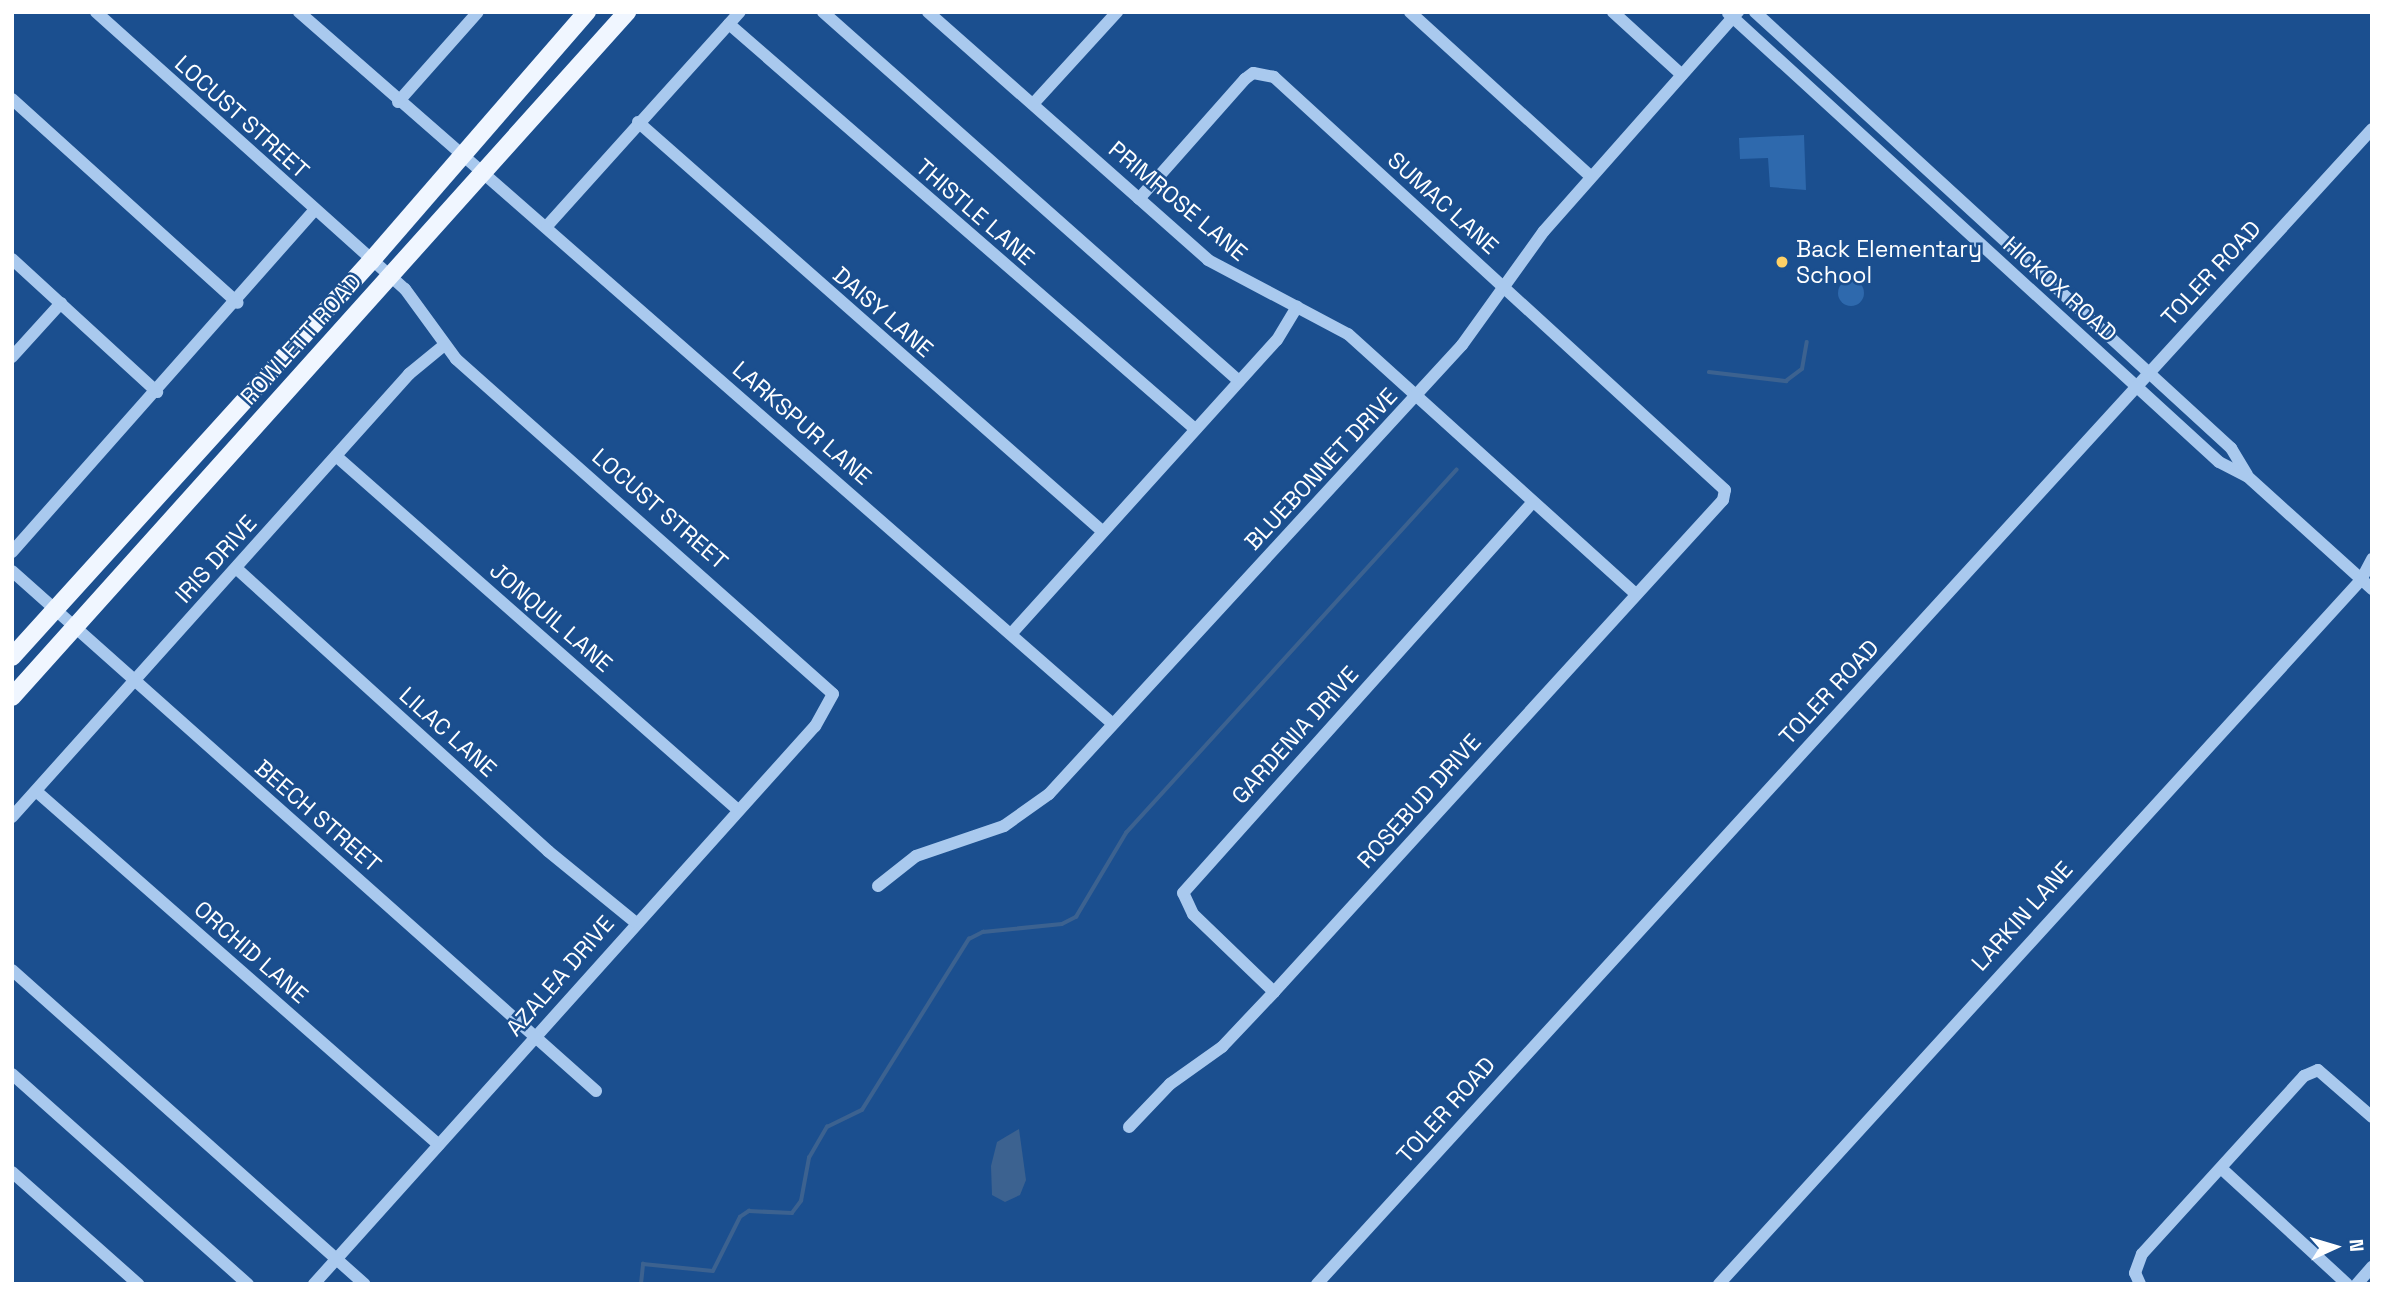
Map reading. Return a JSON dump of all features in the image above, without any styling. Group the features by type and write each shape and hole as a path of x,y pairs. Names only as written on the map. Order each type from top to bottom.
{"main road":[{"name":"ROWLETT ROAD","path":"12,657 371,261 587,12"},
{"name":"ROWLETT ROAD","path":"12,697 626,12"}],"street":[{"name":"LOCUST STREET","path":"96,12 414,299 443,346 456,359 833,694"},
{"name":"LARKSPUR LANE","path":"299,12 398,102 480,173 547,226 1113,724"},
{"path":"398,102 478,12"},
{"path":"547,226 740,12"},
{"path":"823,12 1239,381"},
{"name":"PRIMROSE LANE","path":"929,12 1208,260 1348,334 1418,395 1531,504 1636,594"},
{"path":"1033,104 1117,12"},
{"path":"1410,12 1590,176"},
{"path":"1613,12 1682,75"},
{"name":"HICKOX ROAD","path":"1755,12 1947,191 2231,448 2247,475"},
{"name":"BLUEBONNET DRIVE","path":"878,886 940,844 1028,813 1418,395 1507,287 1590,176 1682,75 1733,14"},
{"name":"HICKOX ROAD","path":"1733,14 1832,109 2219,462 2247,475 2367,579 2372,589"},
{"name":"THISTLE LANE","path":"729,24 1195,429"},
{"name":"SUMAC LANE","path":"1139,199 1245,79 1263,73 1274,77 1507,287 1725,490"},
{"path":"12,99 237,303"},
{"path":"1832,109 1850,106 1919,170 1928,172"},
{"name":"DAISY LANE","path":"638,122 1101,530"},
{"name":"TOLER ROAD","path":"1317,1284 2372,129"},
{"path":"1936,204 1947,191"},
{"path":"12,552 237,303 314,211"},
{"path":"12,259 157,392"},
{"path":"12,357 61,303"},
{"path":"1011,634 1101,530 1289,326 1297,307"},
{"name":"IRIS DRIVE","path":"12,817 409,374 443,346"},
{"name":"JONQUIL LANE","path":"336,456 738,810"},
{"name":"ROSEBUD DRIVE","path":"1129,1127 1170,1084 1222,1047 1275,992 1723,500 1725,490"},
{"name":"GARDENIA DRIVE","path":"1275,992 1193,914 1184,893 1531,504"},
{"name":"LARKIN LANE","path":"1718,1284 2367,579 2372,559"},
{"name":"LILAC LANE","path":"236,568 548,850 635,922"},
{"name":"BEECH STREET","path":"12,571 596,1091"},
{"name":"AZALEA DRIVE","path":"314,1284 635,922 815,726 833,694"},
{"name":"ORCHID LANE","path":"36,791 439,1145"},
{"path":"12,970 364,1284"},
{"path":"2137,1278 2142,1254 2304,1076 2318,1070 2372,1116"},
{"path":"12,1074 248,1284"},
{"path":"2221,1170 2347,1284"},
{"path":"12,1172 138,1284"},
{"path":"2357,1284 2372,1267"}],"shaded area":[{"path":"1804,135 1806,190 1770,187 1768,158 1740,159 1739,138"},
{"path":"1851,280 1861,283 1864,293 1861,303 1851,306 1841,303 1838,293 1841,283"},
{"path":"1019,1129 1026,1180 1020,1195 1005,1202 992,1195 991,1166 997,1142"}],"waterway":[{"path":"1709,372 1786,381 1802,369 1807,342"},
{"path":"641,1284 643,1264 713,1271 740,1217 749,1211 792,1213 801,1201 809,1158 827,1127 862,1110 969,939 983,932 1062,924 1076,917 1126,833 1456,470"}],"place":[{"name":"Back Elementary School","path":"1782,262"}]}
